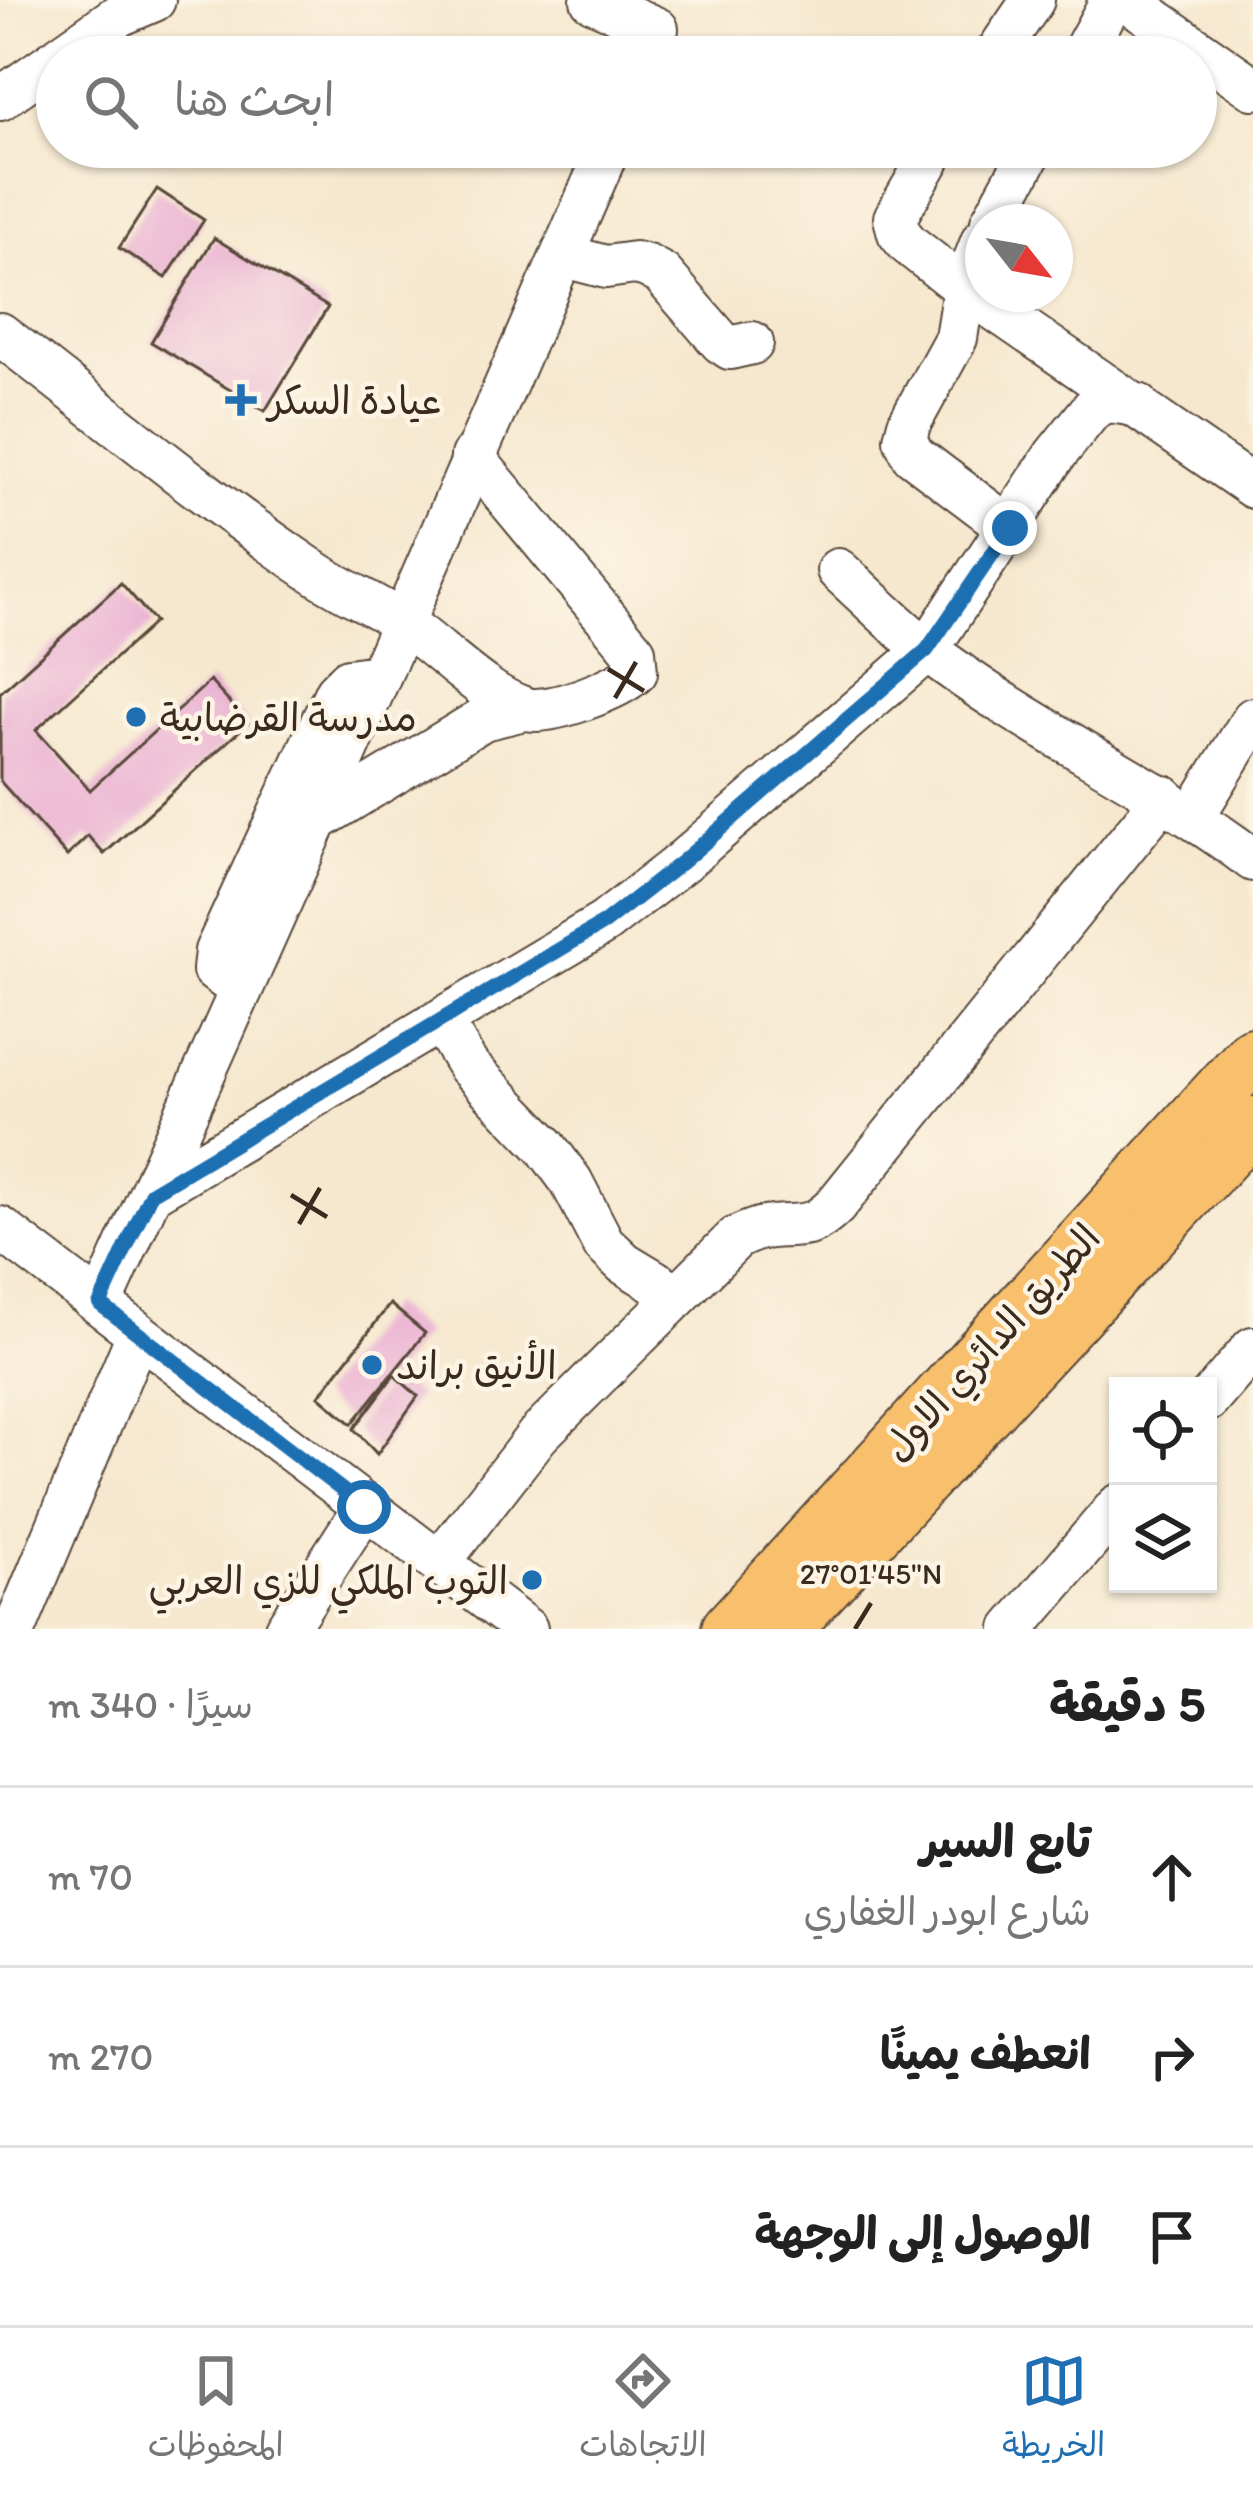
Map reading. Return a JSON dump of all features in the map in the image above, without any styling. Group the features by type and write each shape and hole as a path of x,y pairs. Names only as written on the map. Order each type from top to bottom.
{"main road":[{"name":"الطريق الدائري الاول","path":"729,1629 1253,1055"},
{"name":"الطريق الدائري الاول","path":"784,1629 1253,1124"}],"street":[{"path":"89,36 119,15 154,0"},
{"path":"592,0 657,29"},
{"path":"1009,36 1034,0"},
{"path":"1092,36 1112,0"},
{"path":"1127,0 1179,36"},
{"path":"1217,63 1253,88"},
{"path":"0,99 36,74"},
{"path":"100,1304 600,168"},
{"path":"924,168 896,218 908,244 964,288 1253,487"},
{"path":"1002,204 1022,168"},
{"path":"564,256 606,267 635,262 647,266 662,274 721,342 730,348 752,343"},
{"path":"964,288 956,338 905,439 914,455 1010,528"},
{"path":"0,334 234,514 316,573 400,622 497,696 524,709 545,712 625,682 636,672 634,651 472,456"},
{"path":"151,1193 604,923 682,862 927,650 1056,454 1092,409 1107,400 1138,405"},
{"path":"838,570 927,650 1179,806 1253,860"},
{"path":"241,990 214,970 216,951 336,692 348,680 378,676"},
{"path":"316,820 483,719 524,709"},
{"path":"440,1561 538,1435 736,1238 763,1228 818,1223 835,1206 1253,719"},
{"path":"441,1022 468,1066 545,1146 571,1181 603,1243 624,1263 676,1295"},
{"path":"0,1228 526,1629"},
{"path":"15,1629 138,1334"},
{"path":"1217,1390 1253,1348"},
{"path":"286,1629 364,1507"},
{"path":"1015,1628 1109,1517"}],"building":[{"path":"157,189 204,220 166,278 119,248"},
{"path":"214,238 328,307 265,411 151,342"},
{"path":"121,583 155,622 36,730 90,790 210,681 248,723 104,854 88,836 67,856 0,781 0,693"},
{"name":"الأنيق براند","path":"390,1304 425,1333 352,1424 319,1396"},
{"path":"394,1375 418,1396 377,1454 354,1429"}],"place":[{"name":"عيادة السكر","path":"241,400"},
{"name":"مدرسة القرضابية","path":"136,717"},
{"name":"الأنيق براند","path":"372,1365"},
{"name":"التوب الملكي للزي العربي","path":"532,1580"}],"route":[{"path":"364,1507 100,1304 151,1193 604,923 682,862 927,650 1010,528"}]}
